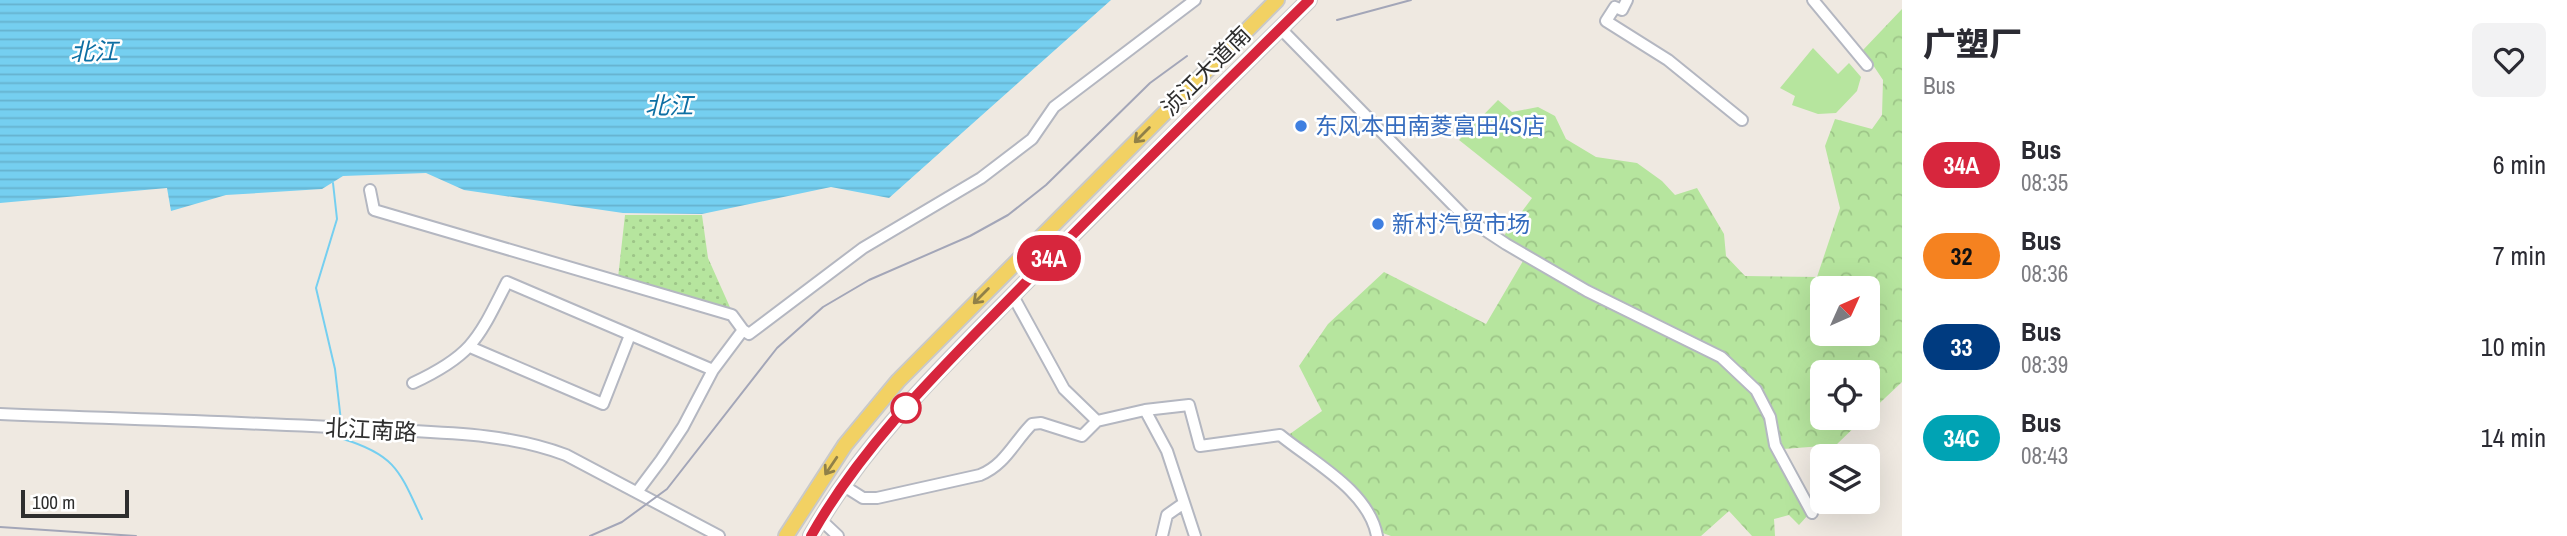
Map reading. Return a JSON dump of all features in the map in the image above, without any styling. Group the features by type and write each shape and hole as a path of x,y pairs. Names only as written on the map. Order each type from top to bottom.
{"main road":[{"name":"浈江大道南","path":"786,536 851,438 898,381 1277,0"},
{"name":"浈江大道南","path":"811,536 844,486 895,419 1013,296 1309,0"},
{"name":"浈江大道南","path":"1264,13 1280,29"}],"street":[{"path":"370,190 374,210 732,316 749,334 863,248 981,178 1032,139 1054,107 1195,0"},
{"path":"1627,0 1622,10 1615,7 1606,21 1668,60 1742,120"},
{"path":"1813,0 1867,65"},
{"path":"1280,29 1465,217 1587,291 1721,357 1756,390 1770,417 1775,445 1810,509"},
{"path":"413,383 440,371 470,347 481,333 507,282 713,370"},
{"path":"1013,296 1064,389 1097,421"},
{"path":"637,492 683,427 713,370 743,330"},
{"path":"470,347 603,404 630,335"},
{"path":"844,486 863,498 877,498 980,475 1007,457 1032,424 1041,423 1082,436 1097,421 1145,410 1189,405 1200,446 1280,435 1354,494 1373,520 1377,536"},
{"path":"1145,410 1167,451 1195,536"},
{"name":"北江南路","path":"0,414 316,426 491,437 539,445 566,455 719,536"},
{"path":"1162,536 1167,515 1184,503"},
{"path":"821,520 838,536"}],"green space":[{"path":"1902,9 1902,382 1880,403 1880,360 1810,360 1810,430 1852,430 1837,444 1810,444 1810,447 1783,449 1774,417 1760,386 1723,354 1588,286 1503,237 1532,198 1459,140 1498,100 1512,112 1538,107 1555,116 1566,139 1596,157 1637,163 1662,181 1675,195 1697,188 1724,234 1726,256 1745,276 1810,277 1810,346 1880,346 1880,276 1817,276 1840,208 1825,146 1835,119 1872,129 1882,115 1883,80 1863,50"},
{"path":"1813,48 1838,74 1849,63 1861,77 1857,91 1836,113 1818,114 1792,105 1795,96 1780,88"},
{"path":"625,215 702,215 708,258 733,314 618,278"},
{"path":"1523,261 1718,359 1753,393 1768,419 1808,515 1799,525 1789,515 1774,519 1775,536 1752,536 1729,511 1701,536 1391,536 1380,532 1370,505 1348,482 1287,436 1322,411 1299,366 1328,324 1384,272 1486,324"}],"water":[{"name":"北江","path":"0,0 1111,0 889,198 831,187 702,214 623,213 464,190 426,173 343,176 322,189 226,195 171,211 167,188 0,203"}],"waterway":[{"path":"333,183 337,219 316,288 335,369 341,421"},
{"path":"343,434 343,439 375,452 394,467 422,519"}],"railway":[{"path":"1337,20 1411,0"},
{"path":"590,536 622,522 667,489 777,348 823,307 869,280 970,236 1008,215 1046,185 1150,83 1187,56"},
{"path":"0,527 136,536"}],"bus line":[{"name":"34A","path":"811,536 880,438 938,372 1119,187 1309,0"}],"place":[{"name":"东风本田南菱富田4S店","path":"1301,126"},
{"name":"新村汽贸市场","path":"1378,224"}]}
